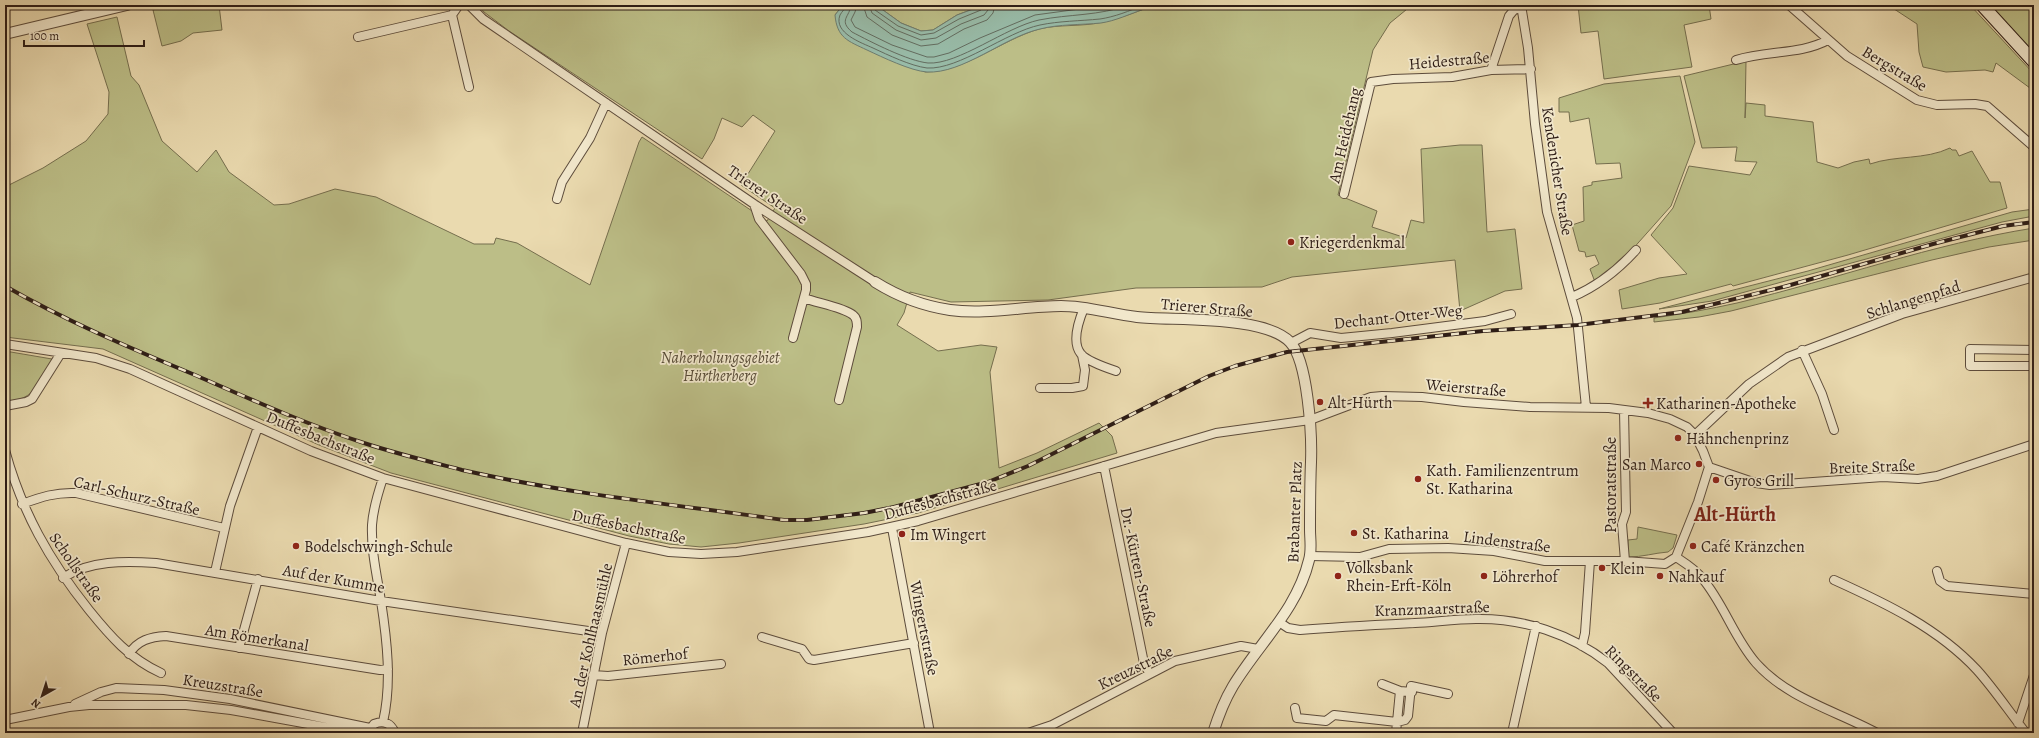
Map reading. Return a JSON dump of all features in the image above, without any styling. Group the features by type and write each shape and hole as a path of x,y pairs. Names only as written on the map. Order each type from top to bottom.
{"main road":[{"path":"1982,5 2034,62"}],"street":[{"path":"5,34 127,5"},
{"path":"358,37 452,15 459,5"},
{"name":"Trierer Straße","path":"469,5 483,19 754,204 894,294 915,302 952,310 1062,306 1084,308 1136,317 1231,323 1258,327 1277,333 1291,344 1296,351 1301,365 1310,420"},
{"name":"Bergstraße","path":"1789,5 1828,40 1875,75 1917,100 1938,106 1975,104 1987,106 2034,147"},
{"name":"Kendenicher Straße","path":"1492,70 1509,16 1512,11 1521,7 1531,69 1534,124 1547,212 1572,297 1579,329 1586,407"},
{"path":"452,15 469,87"},
{"path":"1736,60 1770,53 1808,49 1828,40"},
{"name":"Heidestraße","path":"1371,82 1393,79 1452,77 1492,70 1531,69"},
{"name":"Am Heidehang","path":"1344,194 1371,82"},
{"path":"557,198 562,182 590,138 606,103"},
{"path":"754,204 759,219 801,274 806,284 804,298 793,338"},
{"path":"1572,297 1595,287 1609,277 1636,250"},
{"name":"Schlangenpfad","path":"1695,436 1749,384 1788,357 1802,350 1902,314 2034,277"},
{"path":"804,298 853,315 857,320 857,327 839,400"},
{"path":"1040,388 1072,388 1083,386 1085,370 1082,355 1078,349 1078,329 1084,308"},
{"name":"Dechant-Otter-Weg","path":"1291,344 1310,333 1340,338 1485,321 1511,314"},
{"name":"Duffesbachstraße","path":"5,344 104,360 130,369 311,451 383,478 626,543 669,552 708,554 737,552 892,528 918,522 1216,433 1310,420"},
{"path":"2034,350 1970,349 1969,363 1970,366 2034,366"},
{"path":"1802,350 1822,394 1834,430"},
{"path":"5,406 26,402 32,399 62,353"},
{"path":"1082,355 1116,371"},
{"name":"Weierstraße","path":"1310,420 1371,397 1422,397 1530,407 1586,407 1624,410 1670,419 1687,427 1695,436"},
{"name":"Pastoratstraße","path":"1624,410 1626,512 1622,524 1625,561"},
{"name":"Brabanter Platz","path":"1213,733 1221,710 1233,686 1258,649 1279,622 1298,592 1306,575 1310,556 1310,420"},
{"path":"215,572 224,528 238,479 258,427"},
{"path":"1695,436 1703,451 1708,467 1698,502 1676,557 1689,566 1706,582 1744,646 1756,663 1771,676 1814,704 1877,733"},
{"name":"Breite Straße","path":"1708,467 1756,483 1770,485 1883,477 1918,479 1951,472 2034,444"},
{"name":"Schollstraße","path":"5,450 22,504 39,538 64,578 109,634 129,654 148,667 161,673"},
{"name":"Dr.-Kürten-Straße","path":"1104,466 1144,663 1149,674"},
{"path":"383,478 375,502 372,525 373,552 381,601 388,669 383,722"},
{"name":"Carl-Schurz-Straße","path":"22,504 62,492 76,493 224,528"},
{"name":"Wingertstraße","path":"892,528 930,733"},
{"name":"An der Kohlhaasmühle","path":"582,733 602,633 626,543"},
{"name":"Lindenstraße","path":"1310,556 1360,556 1389,549 1448,548 1494,551 1545,561 1625,561 1665,564 1676,557"},
{"name":"Ringstraße","path":"1590,561 1585,633 1582,646 1608,663 1673,733"},
{"name":"Auf der Kumme","path":"64,578 72,572 85,568 136,562 156,563 258,579 381,601 602,633"},
{"path":"1937,571 1940,581 1947,586 2034,594"},
{"path":"239,648 258,579"},
{"path":"1834,580 1885,603 1941,639 1977,670 2026,733"},
{"name":"Kranzmaarstraße","path":"1279,622 1288,628 1300,630 1476,619 1508,620 1536,626 1582,646"},
{"path":"1512,733 1536,626"},
{"name":"Am Römerkanal","path":"129,654 133,647 142,641 153,637 166,636 380,670 388,669"},
{"path":"762,637 802,649 809,659 814,660 914,643"},
{"name":"Kreuzstraße","path":"1028,733 1052,725 1175,661 1225,649 1248,646 1258,649"},
{"name":"Römerhof","path":"593,675 608,676 721,664"},
{"path":"2018,723 2033,675"},
{"path":"1382,684 1412,692"},
{"path":"1295,708 1296,718 1326,721 1334,715 1397,722 1405,720 1408,716 1412,692 1411,686 1448,694"},
{"name":"Kreuzstraße","path":"69,707 101,692 116,688 164,690 230,699 369,730"},
{"path":"1396,733 1400,690"},
{"name":"Kreuzstraße","path":"5,721 69,707 152,704 186,705 231,710 358,733"},
{"path":"369,730 377,722 383,722 389,724 395,733"}],"green space":[{"path":"172,5 219,5 222,30 193,33 181,41 162,46 153,10"},
{"name":"Naherholungsgebiet Hürtherberg","path":"478,5 843,5 835,15 925,72 940,71 954,67 983,55 1011,40 1039,29 1055,26 1103,22 1134,13 1150,5 1412,5 1390,23 1373,50 1338,195 1377,211 1372,227 1406,238 1411,220 1424,223 1421,149 1460,145 1482,145 1487,232 1515,229 1522,289 1505,291 1460,311 1455,260 1292,277 1262,287 1136,288 1048,300 951,302 910,292 904,313 897,325 938,351 981,345 997,347 990,372 999,468 1037,453 1099,423 1112,436 1117,453 918,513 864,524 739,543 701,547 669,544 629,536 391,473 319,445 103,349 5,337 5,187 43,168 86,141 108,114 109,92 87,24 117,17 131,76 139,85 162,141 197,172 216,150 229,172 274,205 289,204 335,189 376,197 474,244 494,244 496,238 517,243 590,285 642,137 767,221 775,208 741,185 775,131 753,115 742,127 722,118 714,139 702,159 509,31 484,12"},
{"path":"876,5 984,5 957,15 933,30 921,31 901,23"},
{"path":"1578,5 1709,5 1711,19 1684,25 1692,67 1604,79 1598,31 1581,33"},
{"path":"1888,5 1970,5 2034,74 2034,91 1996,63 1993,72 1985,70 1946,72 1923,67 1919,52 1917,24"},
{"path":"1989,5 2034,5 2034,55"},
{"path":"1746,61 1745,118 1746,103 1765,105 1765,116 1813,122 1817,162 1838,168 1854,162 1869,159 1870,164 1890,159 1931,154 1950,148 1952,150 1956,150 1959,156 1972,151 1990,182 2000,182 2007,208 1848,255 1733,286 1731,284 1660,303 1622,309 1619,290 1659,278 1687,274 1651,235 1673,208 1689,166 1750,175 1757,162 1735,161 1737,147 1702,148 1684,76"},
{"path":"1680,76 1695,142 1671,206 1614,270 1595,282 1590,269 1599,264 1595,255 1586,257 1585,252 1579,251 1572,225 1584,221 1583,187 1592,185 1592,182 1622,178 1620,163 1596,164 1589,118 1570,122 1569,112 1559,112 1559,98 1604,84"},
{"path":"2034,209 2034,216 2002,222 1712,301 1659,309 1808,271 2012,212"},
{"path":"2034,228 2034,240 1989,247 1932,260 1731,311 1699,317 1654,322 1654,318 1737,303 1922,252"},
{"path":"5,351 52,359 52,363 39,384 29,395 23,398 5,401"},
{"path":"1638,527 1677,535 1673,548 1668,552 1628,557 1628,540 1637,539"}],"water":[{"path":"843,5 876,5 901,23 921,31 933,30 957,15 984,5 1150,5 1144,9 1106,22 1055,26 1026,33 955,67 941,71 927,72 913,69 880,56 854,44 845,38 838,29 835,15"}],"railway":[{"path":"5,286 51,311 146,355 323,429 367,444 462,470 542,486 784,520 807,520 864,513 894,507 988,482 1028,466 1209,376 1235,366 1287,352 1483,331 1578,325 1682,312 1787,286 1933,244 2003,226 2034,222"}],"place":[{"name":"Kriegerdenkmal","path":"1291,242"},
{"name":"Alt-Hürth","path":"1320,402"},
{"name":"Katharinen-Apotheke","path":"1648,403"},
{"name":"Hähnchenprinz","path":"1678,438"},
{"name":"San Marco","path":"1699,464"},
{"name":"Kath. Familienzentrum St. Katharina","path":"1418,479"},
{"name":"Gyros Grill","path":"1716,480"},
{"name":"St. Katharina","path":"1354,533"},
{"name":"Im Wingert","path":"902,534"},
{"name":"Bodelschwingh-Schule","path":"296,546"},
{"name":"Café Kränzchen","path":"1693,546"},
{"name":"Klein","path":"1602,568"},
{"name":"Volksbank Rhein-Erft-Köln","path":"1338,576"},
{"name":"Löhrerhof","path":"1484,576"},
{"name":"Nahkauf","path":"1660,576"}],"district":[{"name":"Alt-Hürth","path":"1735,514"}]}
